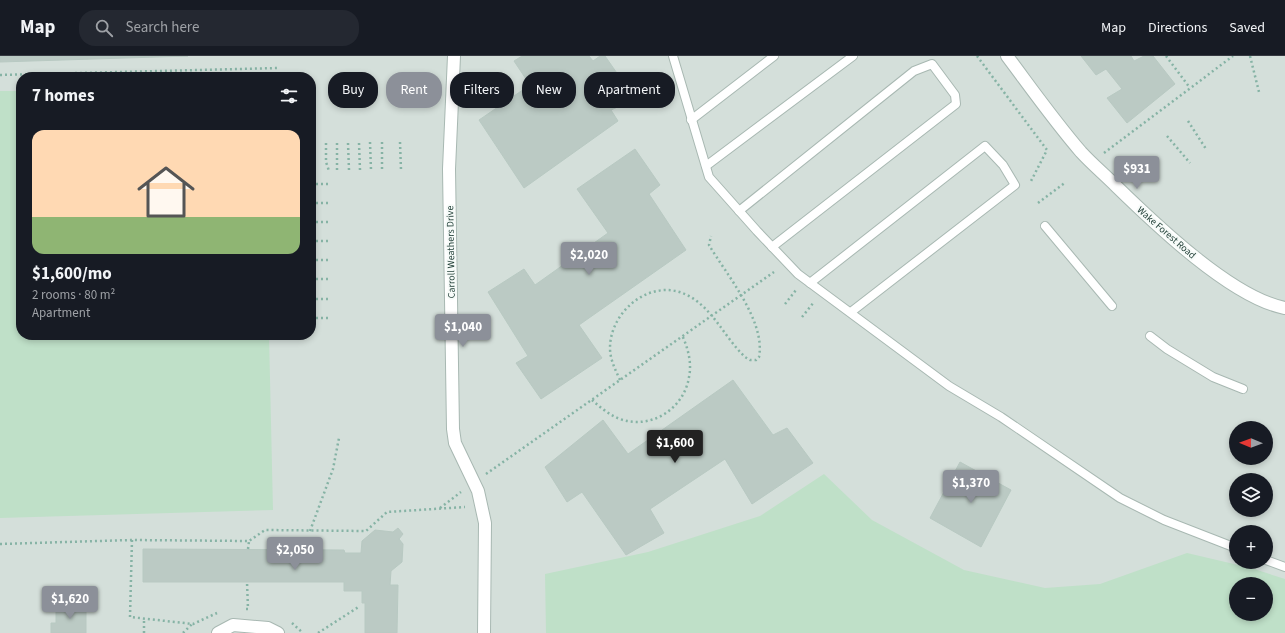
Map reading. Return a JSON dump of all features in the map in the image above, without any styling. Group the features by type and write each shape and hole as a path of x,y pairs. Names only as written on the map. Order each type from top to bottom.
{"street":[{"name":"Carroll Weathers Drive","path":"454,56 449,169 453,429 455,442 478,492 485,523 484,633"},
{"name":"Wake Forest Road","path":"1007,56 1082,153 1144,213 1208,267 1238,288 1262,301 1285,308"},
{"path":"218,633 233,625 268,628 278,633"}],"lane":[{"path":"691,120 774,56"},
{"path":"706,166 853,56"},
{"path":"676,57 691,120 709,177 738,211 798,274 949,386 1001,417 1120,498 1164,520 1229,545"},
{"path":"738,211 914,71 932,64 955,94 956,104 772,247"},
{"path":"810,283 985,146 1003,165 1015,185 851,312"},
{"path":"1045,226 1112,306"},
{"path":"1150,336 1167,349 1213,377 1243,388"},
{"path":"1273,563 1285,567"}],"path":[{"path":"977,56 1047,150 1028,185"},
{"path":"1166,56 1190,88"},
{"path":"1102,154 1233,56"},
{"path":"1250,56 1259,92"},
{"path":"119,72 278,68"},
{"path":"0,75 16,75"},
{"path":"1188,121 1206,149"},
{"path":"1167,136 1190,163"},
{"path":"370,142 371,170"},
{"path":"382,142 382,170"},
{"path":"400,142 401,170"},
{"path":"337,143 337,170"},
{"path":"348,143 349,170"},
{"path":"359,143 360,170"},
{"path":"326,144 326,162 329,171"},
{"path":"1038,203 1066,182"},
{"path":"316,184 329,184"},
{"path":"316,203 329,203"},
{"path":"316,222 329,222"},
{"path":"620,380 612,363 610,347 619,316 630,304 644,295 670,291 685,294 699,302 737,349 750,360 756,360 760,352 751,314 741,294 708,245 711,236"},
{"path":"316,241 330,241"},
{"path":"316,260 330,260"},
{"path":"483,477 682,335 774,272"},
{"path":"316,279 330,279"},
{"path":"802,317 822,292"},
{"path":"316,299 330,299"},
{"path":"316,318 331,318"},
{"path":"592,400 619,419 634,422 650,421 664,415 676,405 684,393 690,377 690,360 682,335"},
{"path":"310,531 333,469 339,438"},
{"path":"439,508 464,490"},
{"path":"0,544 132,540 249,541 265,530 366,531 387,512 482,505"},
{"path":"132,540 130,617 193,624"},
{"path":"248,549 249,541"},
{"path":"241,610 248,609 247,582"},
{"path":"318,633 360,606"},
{"path":"183,633 193,624 219,612"},
{"path":"144,619 144,633"}],"shaded area":[{"path":"0,56 1285,56 1285,633 0,633"}],"green space":[{"path":"0,91 16,91 16,340 269,340 273,510 0,518"},
{"path":"824,474 872,520 964,570 1045,588 1100,584 1187,553 1229,563 1229,569 1254,569 1285,579 1285,633 546,633 545,574 648,552 760,516"}],"building":[{"path":"0,56 188,56 0,62"},
{"path":"522,56 589,56 593,61 600,56 605,56 616,72 584,72 584,108 615,108 611,110 618,121 524,188 479,120 496,108 514,108 514,96 522,90 522,108 576,108 576,72 522,73 514,61"},
{"path":"1081,56 1131,56 1134,61 1144,56 1153,56 1175,84 1127,123 1107,98 1122,89 1106,69 1096,75"},
{"path":"635,149 660,185 649,194 686,250 579,325 602,358 541,399 516,363 528,356 488,292 524,269 535,285 608,233 577,189"},
{"path":"733,380 773,435 787,428 813,463 752,504 725,459 650,509 664,533 626,555 582,492 567,502 545,467 603,420 628,454"},
{"path":"960,462 1011,490 981,547 930,518"},
{"path":"398,528 403,534 399,539 403,544 402,562 391,571 390,585 398,585 397,633 365,633 365,603 362,603 362,591 344,591 344,582 143,582 143,549 344,550 345,553 361,553 362,541 375,530 393,532"},
{"path":"56,605 86,605 86,633 51,633 51,623 56,623"}]}
